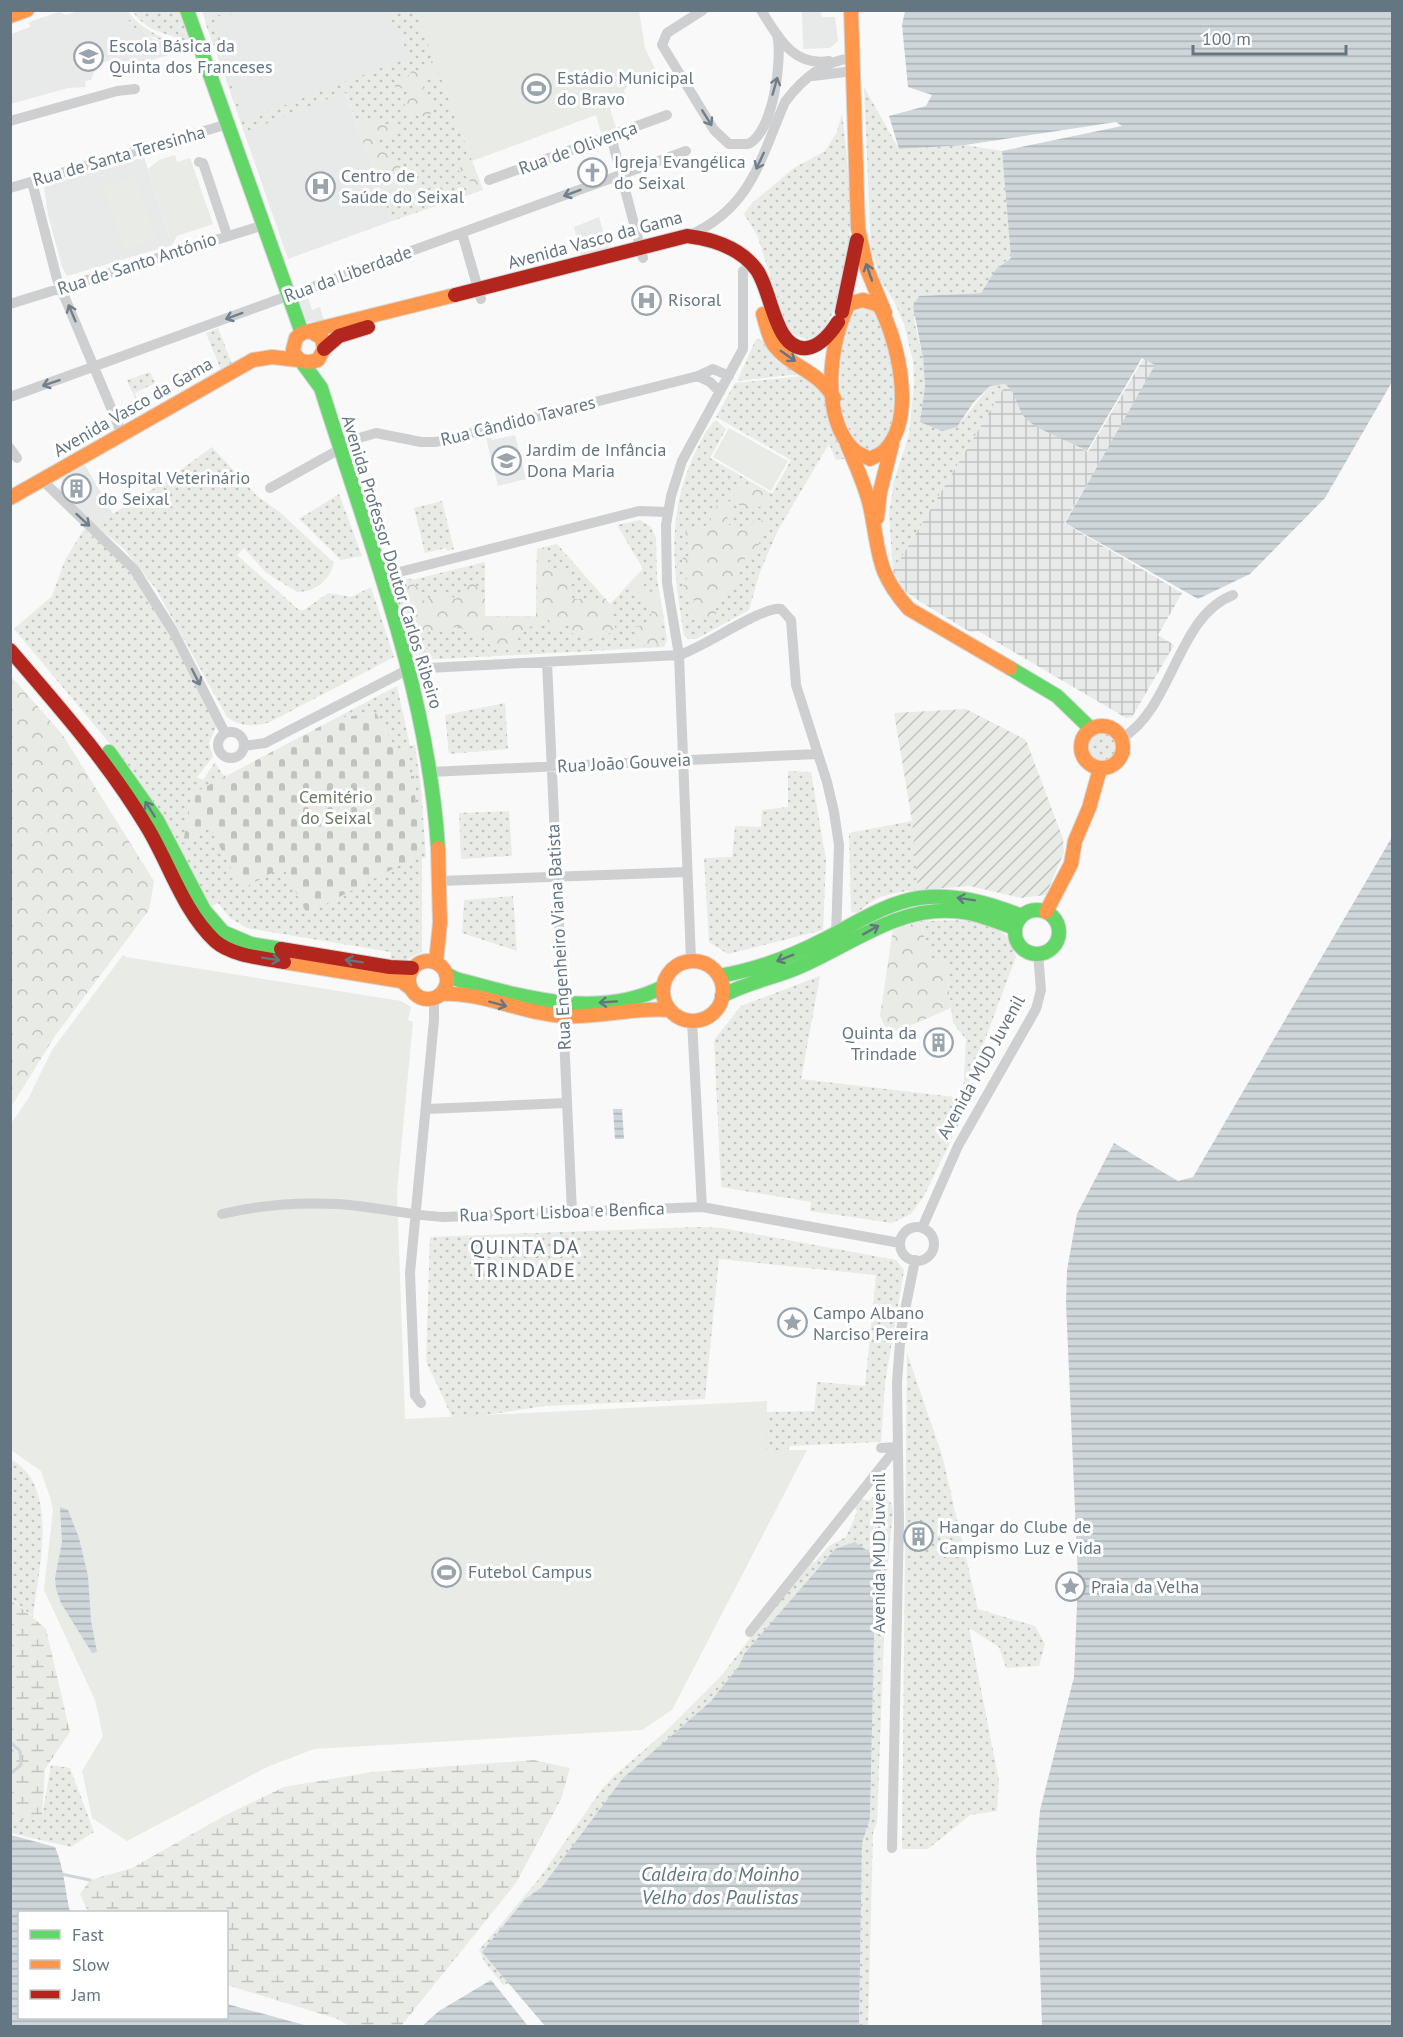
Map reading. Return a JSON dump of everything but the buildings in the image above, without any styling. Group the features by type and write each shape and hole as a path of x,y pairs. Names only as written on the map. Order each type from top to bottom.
{"main road":[{"path":"10,16 27,10"},
{"path":"187,10 304,333"},
{"path":"851,10 858,228 853,268 831,364 834,398 847,444 866,492 882,576 892,592 909,609 1057,696 1091,729"},
{"path":"858,228 867,269 898,349 900,379 900,411 880,492 875,539"},
{"path":"686,242 720,242 749,262 769,292 781,332 791,343 806,348 818,345 830,337 849,304 863,300 879,305 885,314"},
{"path":"686,242 718,253 743,271 757,291 773,344 787,357 821,377 834,398"},
{"name":"Avenida Vasco da Gama","path":"10,498 304,333 480,294 686,242"},
{"name":"Avenida Vasco da Gama","path":"324,351 345,334 480,294"},
{"path":"304,333 321,338 324,351 321,388"},
{"path":"304,333 292,345 293,354 321,388"},
{"path":"300,361 314,362 324,351"},
{"name":"Avenida Vasco da Gama","path":"247,363 272,357 300,361"},
{"name":"Avenida Professor Doutor Carlos Ribeiro","path":"321,388 409,669 430,772 439,881 440,940 436,962"},
{"path":"847,444 854,453 870,459 880,457 892,444"},
{"path":"10,641 126,774 157,820 204,909 224,932 251,945 394,968 412,968 423,961 436,962 446,974 456,979 595,1016 656,1009 670,1010"},
{"path":"10,650 103,759 148,828 194,915 215,940 228,949 248,955 401,981 420,998 455,993 525,1011 563,1009 631,1000 648,996 663,987"},
{"path":"1108,727 1122,738 1122,756 1117,763 1100,769 1086,762 1080,748 1085,734 1091,729 1108,727"},
{"path":"1047,912 1071,864 1075,841 1091,802 1100,769"},
{"path":"719,976 741,973 784,959 900,902 952,897 995,904 1019,922"},
{"path":"722,996 743,985 799,967 878,926 922,912 940,910 975,913 1019,922"},
{"path":"1029,911 1047,912 1057,924 1059,932 1053,947 1038,953 1029,952 1016,938 1019,922 1029,911"},
{"path":"691,960 707,964 719,976 722,996 720,1004 708,1017 692,1021 676,1016 670,1010 663,995 663,987 665,979 675,966 691,960"},
{"path":"410,987 408,977 412,968"},
{"path":"437,996 447,984 446,974"}],"street":[{"path":"704,10 667,33 662,45 714,130 726,142 735,145 752,142 764,126 779,71 780,52 777,35"},
{"path":"761,10 789,50 820,63 836,60"},
{"name":"Avenida Vasco da Gama","path":"686,242 741,198 784,102 810,76 836,60 852,65"},
{"path":"810,76 852,65"},
{"path":"10,121 117,91 135,89"},
{"name":"Rua de Olivença","path":"489,180 667,116"},
{"name":"Rua de Santa Teresinha","path":"10,188 228,124"},
{"path":"610,136 642,253"},
{"name":"Rua da Liberdade","path":"10,397 686,151"},
{"path":"199,162 203,163 227,235"},
{"path":"32,182 61,288 122,434"},
{"name":"Rua de Santo António","path":"10,304 264,225"},
{"path":"462,233 480,294"},
{"path":"691,960 679,655 664,560 668,512 682,461 740,356 745,340 743,271"},
{"name":"Rua Cândido Tavares","path":"270,488 339,447 376,433 421,442 436,442 698,376 717,369 729,376"},
{"path":"698,376 710,382 720,392"},
{"path":"39,481 134,569 173,631 225,733"},
{"path":"380,577 639,511 668,512"},
{"path":"1122,738 1144,718 1210,609 1233,595"},
{"path":"225,733 218,744 223,756 236,757 244,746 265,743 409,669 679,655 699,648 768,610 777,608 785,612 791,620 792,658 800,699 829,792 839,845 838,914 841,931 835,950"},
{"name":"Rua Engenheiro Viana Batista","path":"547,662 572,1212"},
{"path":"225,733 237,733 242,738 244,746"},
{"name":"Rua João Gouveia","path":"430,772 818,754"},
{"path":"439,881 687,872"},
{"name":"Avenida MUD Juvenil","path":"922,1228 958,1146 1036,1009 1041,982 1038,953"},
{"path":"421,1403 415,1395 410,1330 410,1273 437,996"},
{"path":"692,1021 702,1207"},
{"path":"426,1109 566,1103"},
{"name":"Rua Sport Lisboa e Benfica","path":"222,1214 247,1208 338,1204 415,1216 702,1207 900,1243"},
{"path":"922,1228 931,1234 933,1250 926,1258 915,1260 903,1252 900,1243 908,1230 922,1228"},
{"name":"Avenida MUD Juvenil","path":"892,1848 899,1521 898,1352 915,1260"},
{"path":"881,1448 897,1448"},
{"path":"750,1632 897,1448"}],"shaded area":[{"name":"Escola Básica da Quinta dos Franceses","path":"79,11 122,11 133,26 154,39 174,45 180,52 148,61 144,70 130,70 119,61 106,61 95,69 91,80 85,81 86,87 68,88 11,104 11,34 30,27 29,22 59,12 66,15"},
{"path":"202,11 416,11 434,58 345,93 392,221 288,259"},
{"path":"802,11 820,11 822,17 835,17 838,41 830,48 803,49"},
{"path":"144,157 172,245 67,276 62,267 48,215 44,186"},
{"path":"599,217 608,248 581,255 574,227"},
{"path":"307,295 312,310 320,307 324,321 307,322 299,301"},
{"path":"1144,358 1157,365 1064,523 1182,593 1158,635 1174,645 1132,717 1126,718 978,631 970,632 919,601 905,591 893,571 1006,384 1014,390 1019,408 1028,421 1088,452"},
{"name":"Jardim de Infância Dona Maria","path":"515,435 526,479 498,486 486,438 491,437 492,440"},
{"path":"85,465 113,514 95,525 58,490 64,483 61,479"}],"green space":[{"path":"122,11 128,11 141,25 172,43 180,52 172,45 139,31"},
{"path":"132,11 179,11 192,44 190,47 184,41 148,26"},
{"path":"239,11 214,21 227,53 220,57 241,110 238,111 205,22 209,17"},
{"path":"387,11 416,11 483,190 392,221 345,92 245,132 241,122 410,57"},
{"name":"Estádio Municipal do Bravo","path":"416,11 639,11 645,48 659,77 629,86 624,90 628,102 610,109 616,128 601,133 596,115 472,161"},
{"path":"435,61 439,73 435,78 426,79 422,94 433,106 432,113 425,117 418,113 407,114 404,109 406,99 412,97 410,91 403,88 397,89 393,84 396,78 407,77 413,70 420,70 427,62"},
{"path":"864,87 899,149 965,145 1002,151 1011,257 996,269 981,293 919,296 914,320 923,358 925,387 920,422 957,427 990,386 1006,384 893,571 889,514 894,481 909,435 914,383 913,361 904,324 894,301 880,280 871,249"},
{"path":"842,113 849,198 848,256 833,313 819,334 811,338 804,338 794,334 787,327 757,235 744,214 751,204 794,168 825,151 837,132"},
{"path":"372,119 382,125 391,123 397,129 395,135 388,137 380,133 377,138 379,146 386,150 389,158 398,163 402,178 411,181 415,187 424,186 427,192 424,201 418,205 411,199 402,205 385,203 357,125 360,120"},
{"path":"175,155 177,162 190,158 213,224 177,236 172,245 148,169 159,160"},
{"path":"467,160 472,161 483,190 473,193 468,187 470,180 458,170"},
{"path":"136,176 156,240 124,251 104,186"},
{"path":"864,309 875,312 895,361 894,414 888,440 874,450 865,450 853,441 839,402 842,329 854,312"},
{"path":"218,328 232,364 221,370 206,333"},
{"path":"756,339 762,340 777,361 799,374 737,381"},
{"path":"150,372 155,383 135,393 142,415 127,380"},
{"path":"803,376 823,394 844,459 836,460 829,444 778,530 760,572 749,610 696,639 688,639 684,635 680,611 674,544 679,500 694,455 706,431 716,420 726,429 710,458 772,494 791,460 716,417 735,383"},
{"path":"729,428 788,461 771,491 713,457"},
{"path":"212,447 257,496 281,513 334,563 329,575 315,588 297,592 265,572 244,548 237,555 299,610 304,610 328,593 351,597 371,587 394,657 270,722 259,725 242,724 227,717 156,589 124,549 95,525 167,480"},
{"path":"742,483 765,490 767,503 752,510 747,506 738,505 732,490 734,485"},
{"path":"339,494 362,556 341,560 299,519"},
{"path":"724,498 733,504 732,513 727,516 729,525 739,527 743,531 751,527 754,520 767,521 770,529 762,536 753,558 745,558 745,569 739,573 736,587 726,588 723,598 716,604 716,615 706,617 701,621 689,619 687,611 692,609 694,600 686,594 683,587 688,576 684,571 682,558 688,556 693,550 687,542 685,532 690,527 699,528 707,525 711,520 710,514 716,511 717,502"},
{"path":"442,501 454,549 447,551 446,548 425,553 414,508"},
{"path":"640,520 651,527 656,538 657,578 667,639 664,647 422,660 415,656 395,595 395,586 409,578 412,580 485,562 485,616 536,616 537,549 557,544 610,604 643,569 617,525"},
{"path":"84,529 123,562 145,589 217,725 209,743 213,757 197,777 203,780 215,762 223,775 227,776 192,794 184,842 210,828 283,867 419,807 416,808 414,776 410,776 376,713 336,718 397,686 410,746 415,745 421,787 426,858 422,858 422,952 406,960 390,959 391,952 247,928 230,918 218,903 211,907 170,828 132,770 14,629 52,596 65,560"},
{"path":"546,547 549,556 547,567 562,569 570,577 567,588 573,599 589,602 605,598 614,611 611,617 616,629 605,636 596,636 588,641 572,633 569,623 560,628 553,628 547,617 541,617 538,626 528,627 518,637 520,646 504,650 488,644 482,635 469,634 458,626 424,632 417,624 415,616 403,610 401,596 405,587 413,584 420,589 420,600 428,601 432,594 448,595 456,599 468,584 476,584 479,594 485,598 485,616 536,616 537,549"},
{"path":"637,575 641,578 646,592 659,591 664,619 656,625 661,632 657,646 648,648 638,641 635,626 646,626 652,613 640,595 630,594 628,585"},
{"path":"10,675 62,734 154,881 149,910 55,1036 11,1107"},
{"path":"505,703 508,749 449,754 445,715"},
{"path":"966,709 1026,740 1063,839 1064,852 1046,895 1021,898 970,886 918,890 912,821 894,713"},
{"name":"Cemitério do Seixal","path":"376,713 397,752 408,751 410,776 414,776 416,807 420,807 421,854 307,914 283,867 242,889 210,828 183,843 192,794 336,718"},
{"path":"1103,733 1109,734 1117,742 1117,754 1109,762 1103,763 1097,762 1089,754 1088,748 1089,742 1097,734"},
{"path":"788,771 811,772 826,860 823,930 728,954 709,942 704,858 732,857 735,826 761,827 762,810 788,807"},
{"path":"509,811 512,856 461,859 459,813"},
{"path":"912,821 918,890 878,898 858,913 851,912 849,833"},
{"path":"513,896 517,951 462,933 464,900"},
{"path":"965,920 987,924 1005,935 1016,957 968,1085 976,1089 924,1196 911,1214 892,1223 810,1211 811,1202 721,1187 714,1040 741,1006 820,976 801,1079 963,1098 966,1039 953,1023 946,963 931,959 920,921"},
{"path":"920,922 931,959 946,962 951,1008 898,1031 886,1029 880,1016 893,929"},
{"path":"123,955 401,1001 411,1007 408,1020 413,1022 397,1191 405,1419 767,1401 766,1450 807,1450 672,1710 642,1730 314,1749 267,1767 127,1841 92,1818 82,1771 103,1736 95,1700 44,1590 53,1510 50,1497 41,1471 11,1450 10,1125 28,1099 52,1050"},
{"path":"722,1228 896,1260 904,1270 885,1383 881,1442 790,1446 742,1531 758,1412 814,1411 817,1382 865,1386 876,1275 719,1259 705,1399 544,1406 455,1420 451,1415 426,1361 430,1237"},
{"path":"907,1353 942,1455 978,1609 1035,1626 1045,1644 1039,1666 1006,1668 999,1647 969,1628 999,1781 997,1811 970,1815 928,1849 902,1849"},
{"path":"10,1459 26,1471 36,1488 41,1508 41,1554 33,1617 11,1598"},
{"path":"882,1495 891,1503 893,1511 886,1582 877,1822 873,1833 868,2026 859,2026 862,1843 870,1817 875,1594 883,1562 855,1543 835,1549 744,1654 739,1666 711,1701 623,1778 542,1887 525,1899 483,1952 509,1983 503,1985 485,1963 479,1950 538,1880 602,1789 665,1732 722,1675 808,1562 815,1562 829,1546 846,1537 857,1512 855,1507 862,1499 868,1501 874,1496"},
{"path":"10,1598 46,1629 70,1732 45,1769 42,1817 28,1821 11,1818"},
{"path":"534,1760 570,1768 561,1799 516,1883 401,2026 349,2026 338,2019 228,1985 228,1911 88,1911 80,1894 90,1880 132,1868 224,1816 284,1787 372,1772"},
{"path":"51,1765 70,1768 94,1832 71,1847 11,1833 11,1818 42,1817"}],"water":[{"path":"905,11 1392,11 1392,382 1325,498 1250,574 1198,599 1065,523 1155,365 1142,358 1087,451 1027,420 1012,392 1005,384 990,386 973,403 957,427 942,431 920,422 925,386 923,358 913,306 919,296 981,293 996,269 1011,258 1002,151 1122,126 1116,122 965,145 899,149 889,116 926,106 932,95 908,87 902,25"},
{"path":"1392,837 1392,2026 1042,2026 1036,1855 1040,1810 1074,1677 1078,1579 1066,1303 1067,1270 1077,1214 1114,1143 1178,1181 1193,1177"},
{"path":"613,1109 622,1109 624,1139 615,1139"},
{"path":"60,1507 68,1510 79,1538 88,1576 91,1621 97,1652 92,1653 61,1603 56,1589 55,1578 62,1542"},
{"name":"Caldeira do Moinho Velho dos Paulistas","path":"855,1542 883,1562 875,1594 870,1818 862,1843 859,2026 545,2026 482,1952 525,1899 542,1887 623,1778 711,1701 739,1666 744,1654 835,1549"},
{"path":"11,1835 55,1847 70,1911 18,1911 18,2019 228,2019 228,2004 308,2026 11,2026"},
{"path":"491,1980 528,2026 422,2026 439,2011"}],"waterway":[{"path":"10,1742 20,1751 21,1765 10,1774"},
{"path":"61,1874 90,1880"}],"traffic: fast":[{"path":"187,10 302,333"},
{"path":"302,362 321,388 376,558 409,672 432,789 438,848"},
{"path":"1010,668 1057,696 1091,729"},
{"path":"109,752 157,820 204,910 223,932 251,944 281,949"},
{"path":"719,976 785,957 870,915 919,898 946,897 972,900 1022,916"},
{"path":"1037,910 1052,917 1059,932 1052,947 1037,954 1022,947 1015,932 1022,917 1037,910"},
{"path":"722,996 799,967 892,921 912,915 932,911 969,913 1015,928"},
{"path":"446,974 456,979 534,998 587,1004 638,997 663,987"}],"traffic: slow":[{"path":"10,16 27,10"},
{"path":"851,10 858,228 867,269 885,313"},
{"path":"310,331 322,338 324,349 318,360 306,362 297,357 293,350 296,338 302,333 455,295"},
{"path":"863,300 879,305 886,320 897,357 902,398 895,435 884,451 870,459 856,451 843,436 836,419 831,379 833,358 842,319 849,304 863,300"},
{"path":"763,314 774,345 788,359 820,381 834,398"},
{"path":"10,498 253,360 272,357 298,360"},
{"path":"847,444 868,498 884,572 898,596 909,609 1010,668"},
{"path":"877,518 880,492 892,444"},
{"path":"1102,726 1110,727 1117,732 1122,739 1123,747 1122,755 1117,762 1110,767 1102,768 1094,767 1087,762 1082,755 1081,747 1082,739 1087,732 1094,727 1102,726"},
{"path":"1046,912 1071,864 1075,841 1089,808 1100,769"},
{"path":"436,962 440,923 438,848"},
{"path":"428,961 442,966 447,980 442,994 428,999 414,994 409,980 414,966 428,961"},
{"path":"693,961 710,966 718,974 723,991 718,1008 710,1016 693,1021 676,1016 668,1008 663,991 668,974 676,966 693,961"},
{"path":"284,962 401,981 409,987"},
{"path":"441,994 471,996 564,1016 670,1010"}],"traffic: jam":[{"path":"455,295 687,236 725,245 749,261 761,278 781,330 787,340 796,347 807,348 817,345 829,335 838,322"},
{"path":"842,312 857,240"},
{"path":"324,349 339,336 368,327"},
{"path":"10,650 82,736 132,803 155,841 185,901 204,929 215,941 230,950 248,956 284,962"},
{"path":"281,949 390,967 412,968"}],"place":[{"name":"Escola Básica da Quinta dos Franceses","path":"88,56"},
{"name":"Estádio Municipal do Bravo","path":"536,88"},
{"name":"Igreja Evangélica do Seixal","path":"593,172"},
{"name":"Centro de Saúde do Seixal","path":"320,186"},
{"name":"Risoral","path":"647,300"},
{"name":"Jardim de Infância Dona Maria","path":"506,460"},
{"name":"Hospital Veterinário do Seixal","path":"77,488"},
{"name":"Quinta da Trindade","path":"938,1043"},
{"name":"Campo Albano Narciso Pereira","path":"792,1323"},
{"name":"Hangar do Clube de Campismo Luz e Vida","path":"918,1537"},
{"name":"Futebol Campus","path":"447,1572"},
{"name":"Praia da Velha","path":"1070,1587"}],"district":[{"name":"QUINTA DA TRINDADE","path":"525,1258"}]}
